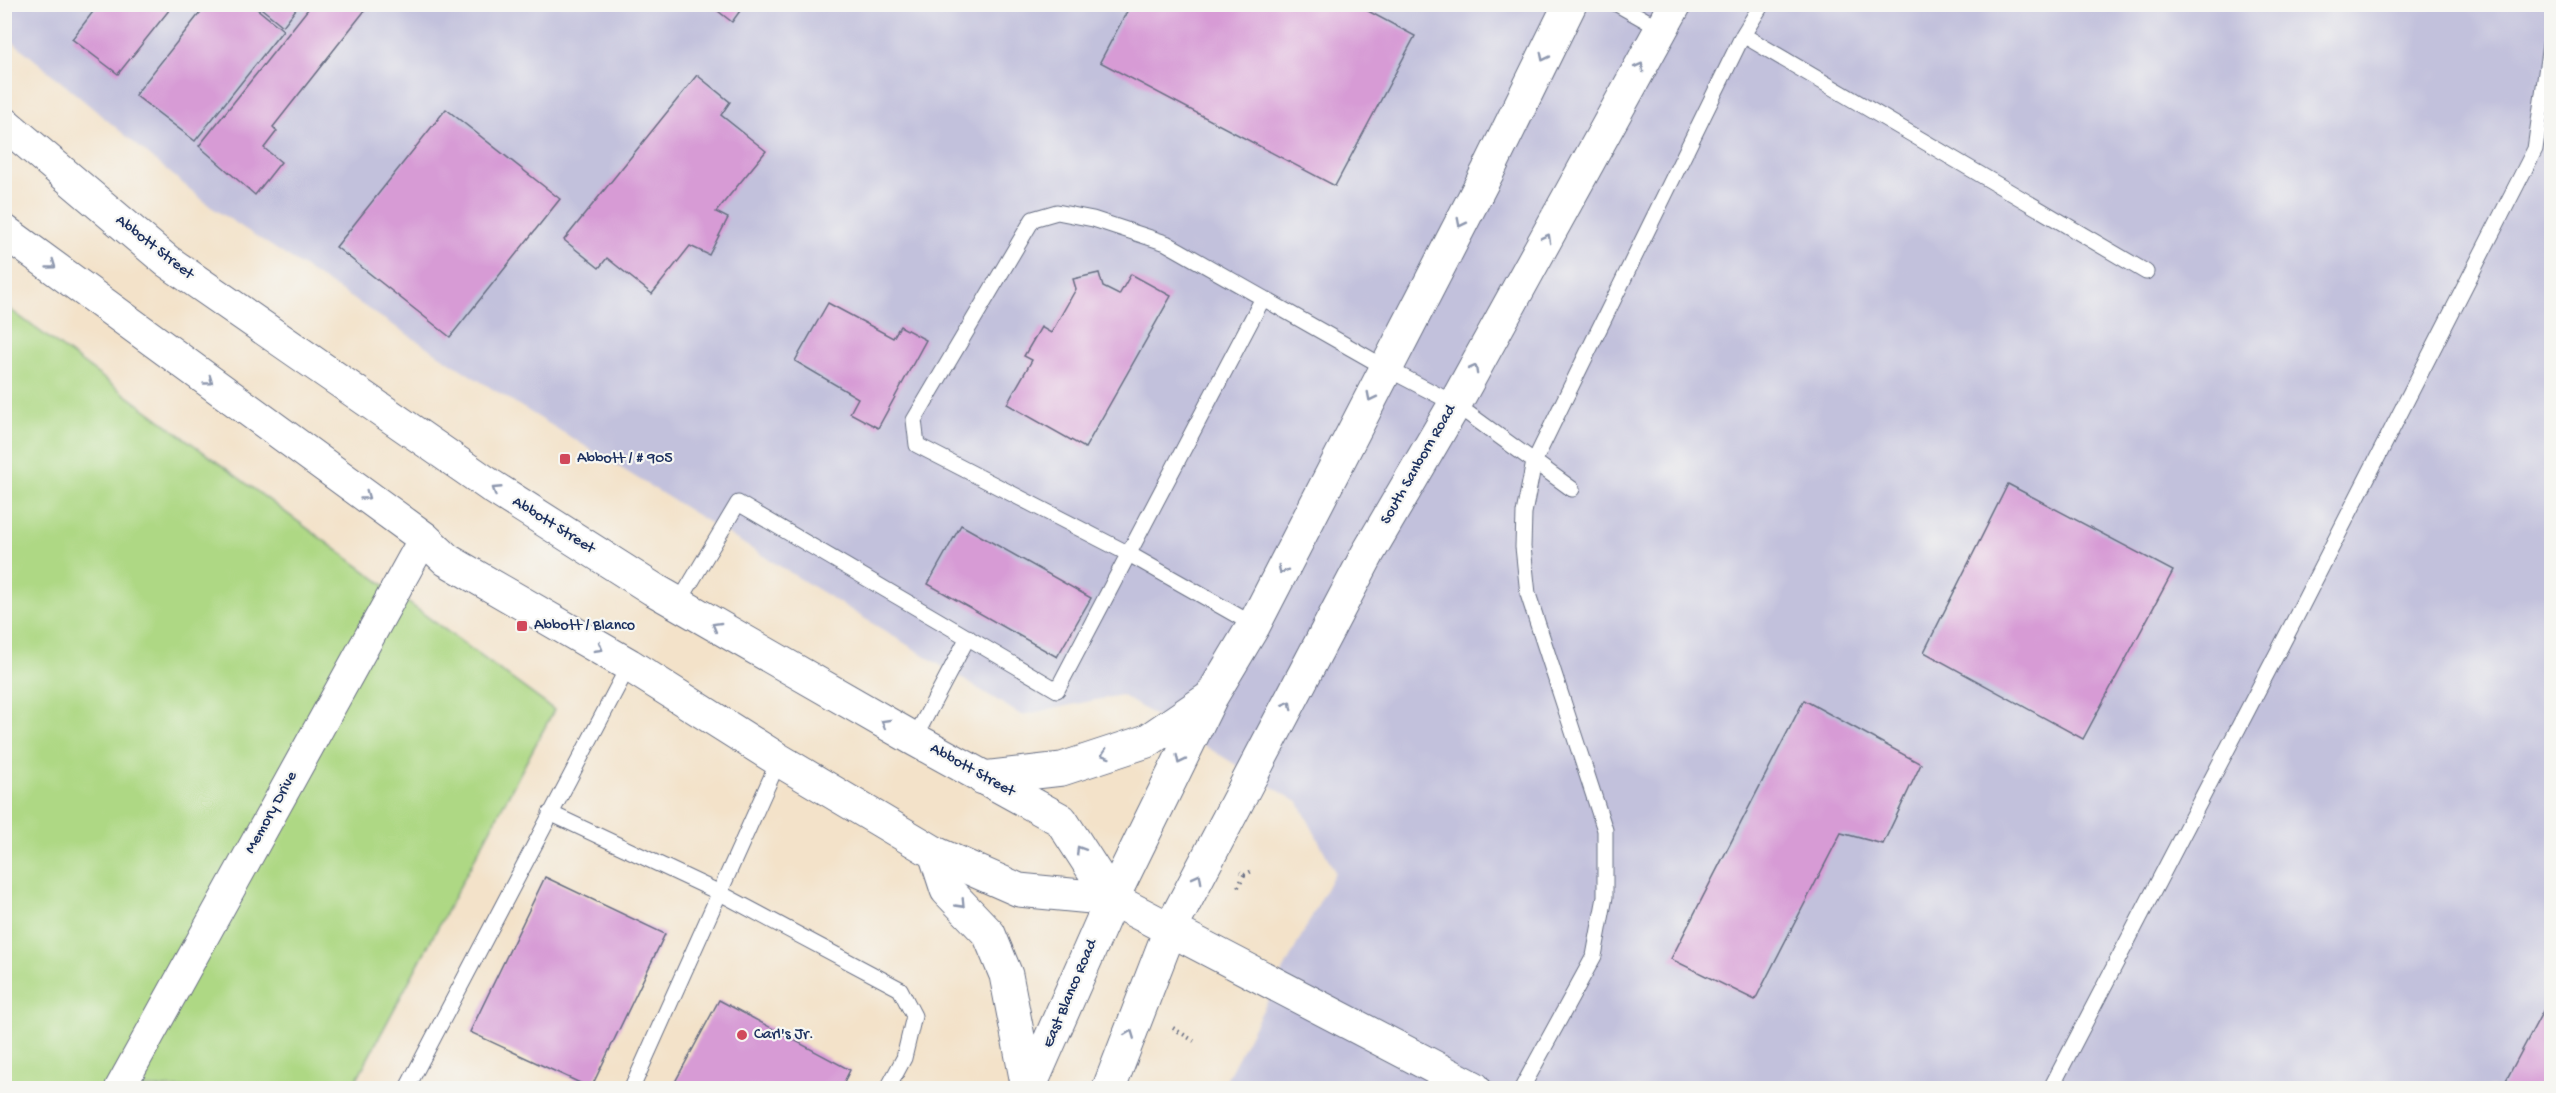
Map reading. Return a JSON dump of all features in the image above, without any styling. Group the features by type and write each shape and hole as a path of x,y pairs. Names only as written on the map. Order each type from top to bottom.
{"main road":[{"path":"1112,899 1211,696 1254,625 1570,4"},
{"name":"South Sanborn Road","path":"1170,930 1368,553 1455,404 1668,16"},
{"name":"Abbott Street","path":"4,123 167,261 491,486 678,604 1061,820 1112,899"},
{"name":"Abbott Street","path":"4,231 424,538 447,560 629,665 779,760 935,853 1019,890 1112,899 1474,1089"},
{"path":"983,778 1062,769 1147,741 1211,696"},
{"path":"935,853 947,890 989,934 1006,975 1028,1089"},
{"name":"East Blanco Road","path":"1028,1089 1112,899"},
{"path":"1109,1089 1170,930"}],"street":[{"name":"Memory Drive","path":"120,1089 424,538"}],"lane":[{"path":"1617,4 1668,16"},
{"path":"1522,1089 1593,956 1605,897 1605,830 1528,594 1523,535 1524,513 1534,462 1743,35 1762,4"},
{"path":"2051,1089 2535,149 2552,31"},
{"path":"1743,35 2146,272"},
{"path":"1254,625 1129,554 917,445 914,420 1032,219 1057,212 1093,219 1166,243 1386,368 1455,404 1572,489"},
{"path":"678,604 738,503 1057,690 1263,298"},
{"path":"914,739 968,637"},
{"path":"407,1089 629,665"},
{"path":"632,1089 779,760"},
{"path":"550,813 720,893 900,989 914,1016 904,1058 888,1089"}],"path":[{"path":"1244,875 1252,871"},
{"path":"1173,1028 1194,1041"}],"shaded area":[{"path":"4,5 2551,5 2551,1088 1222,1088 1335,872 1299,803 1121,695 1021,715 470,375 211,207 5,35"}],"green space":[{"path":"4,305 554,710 352,1088 5,1088"}],"building":[{"path":"99,4 174,4 118,74 72,39"},
{"path":"207,4 251,4 283,30 195,141 135,95"},
{"path":"256,4 300,4 283,26"},
{"path":"312,4 370,4 273,127 277,131 264,148 281,162 255,195 199,146"},
{"path":"709,4 745,4 732,22"},
{"path":"1131,4 1355,4 1415,36 1335,186 1100,62"},
{"path":"697,75 730,102 721,115 766,151 716,212 728,218 709,255 690,246 652,294 607,258 599,268 564,240"},
{"path":"446,109 560,199 450,337 336,247"},
{"path":"1099,273 1103,287 1119,295 1131,274 1171,296 1085,448 1007,404 1032,360 1024,356 1041,327 1051,333 1076,289 1073,279"},
{"path":"828,303 893,338 900,326 926,340 878,428 850,413 858,398 795,361"},
{"path":"2008,484 2173,571 2083,739 1924,652"},
{"path":"961,525 1091,598 1057,657 928,584"},
{"path":"1804,700 1921,764 1883,844 1841,833 1755,1000 1671,959"},
{"path":"545,877 665,934 591,1088 470,1032"},
{"path":"2552,994 2552,1088 2502,1088"},
{"name":"Carl's Jr.","path":"719,1000 850,1070 841,1088 683,1088 674,1084"}],"place":[{"name":"Abbott / # 905","path":"565,459"},
{"name":"Abbott / Blanco","path":"522,626"},
{"name":"Carl's Jr.","path":"742,1035"}]}
